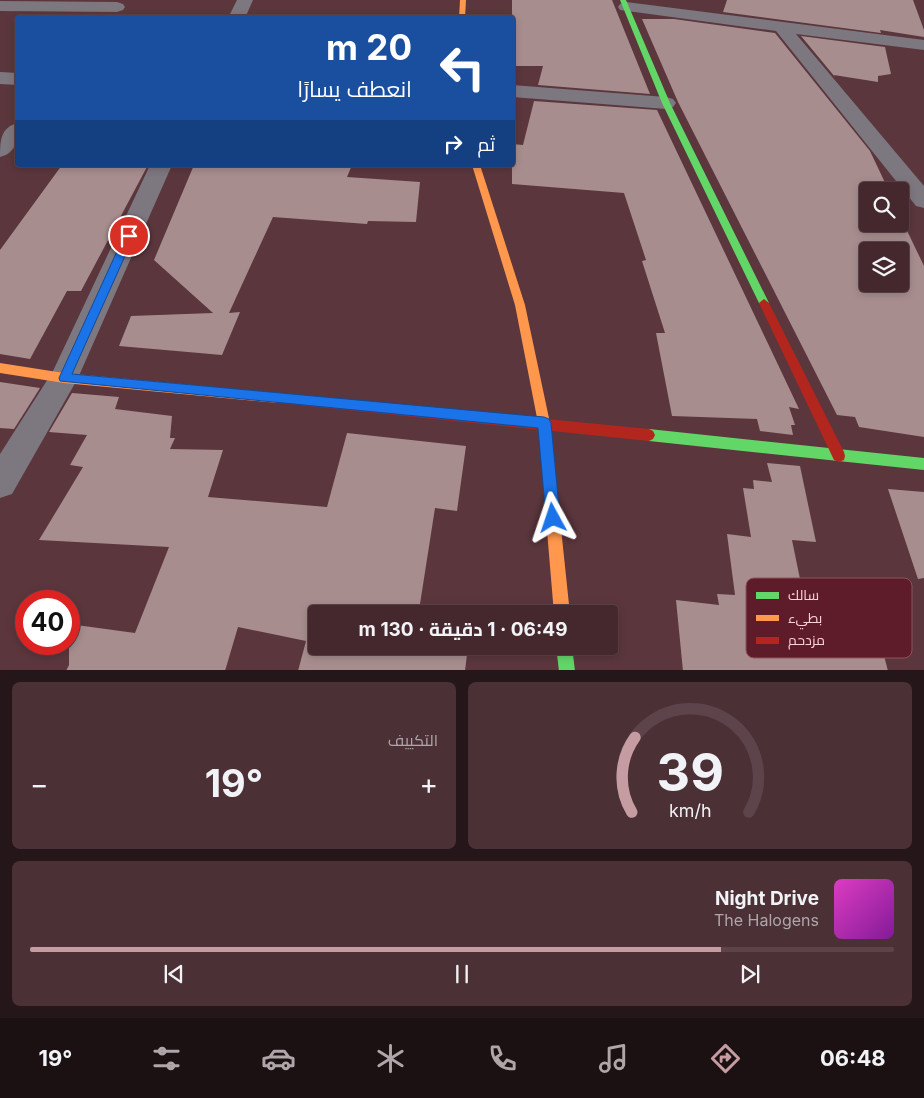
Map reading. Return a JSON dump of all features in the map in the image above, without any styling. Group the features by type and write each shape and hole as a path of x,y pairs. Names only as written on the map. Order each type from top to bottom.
{"street":[{"path":"238,15 245,0"},
{"path":"462,0 462,15"},
{"path":"625,3 924,46"},
{"path":"625,3 666,103 839,456"},
{"path":"0,6 116,8"},
{"path":"781,26 924,201"},
{"path":"0,78 15,79"},
{"path":"515,91 666,103"},
{"path":"0,151 15,133"},
{"path":"0,484 64,378 161,167"},
{"path":"477,167 520,305 544,423 561,605"},
{"path":"0,368 64,378 544,423 924,464"},
{"path":"565,655 567,670"}],"building":[{"path":"512,0 612,0 650,94 538,85 543,66 515,66 515,15 512,15"},
{"path":"727,0 913,0 924,30 924,37 880,30 881,33 723,12"},
{"path":"642,19 674,19 775,33 870,151 885,182 859,182 859,232 908,232 924,266 924,437 859,427 855,417 837,415 678,102"},
{"path":"801,36 885,47 891,74 878,76 878,82 834,75 835,77"},
{"path":"534,101 657,110 799,409 789,407 795,425 791,425 793,435 760,431 757,419 672,416 656,333 665,333 642,261 646,260 624,193 512,184 512,167 515,167 515,144 523,145"},
{"path":"61,167 147,167 81,291 67,291 30,359 0,354 0,250"},
{"path":"193,167 351,167 347,177 420,182 416,222 368,221 367,224 273,217 229,313 240,312 222,355 119,346 131,316 213,313 154,260"},
{"path":"0,382 40,388 14,429 0,428"},
{"path":"72,393 119,397 115,409 172,416 170,438 175,438 170,449 223,450 208,497 327,507 347,433 466,446 457,511 435,508 420,604 427,605 308,605 308,655 467,655 465,670 298,670 306,641 238,627 225,670 66,670 69,665 69,655 80,655 80,626 135,633 169,547 39,540 83,467 70,465 87,435 49,432"},
{"path":"767,463 800,466 816,542 792,540 800,578 746,578 746,658 885,658 888,670 683,670 676,600 719,605 717,594 735,595 727,534 751,537 743,488 754,489 753,480 772,482"},
{"path":"888,489 924,492 924,578 918,579"}],"traffic: fast":[{"path":"623,0 666,103 764,303"},
{"path":"649,435 924,464"},
{"path":"565,655 567,670"}],"traffic: slow":[{"path":"462,15 463,0"},
{"path":"477,167 520,305 544,423 561,605"},
{"path":"0,368 64,378 278,398"}],"traffic: jam":[{"path":"764,303 839,456"},
{"path":"278,398 649,435"}],"route":[{"path":"129,236 64,378 544,423 553,518"}]}
